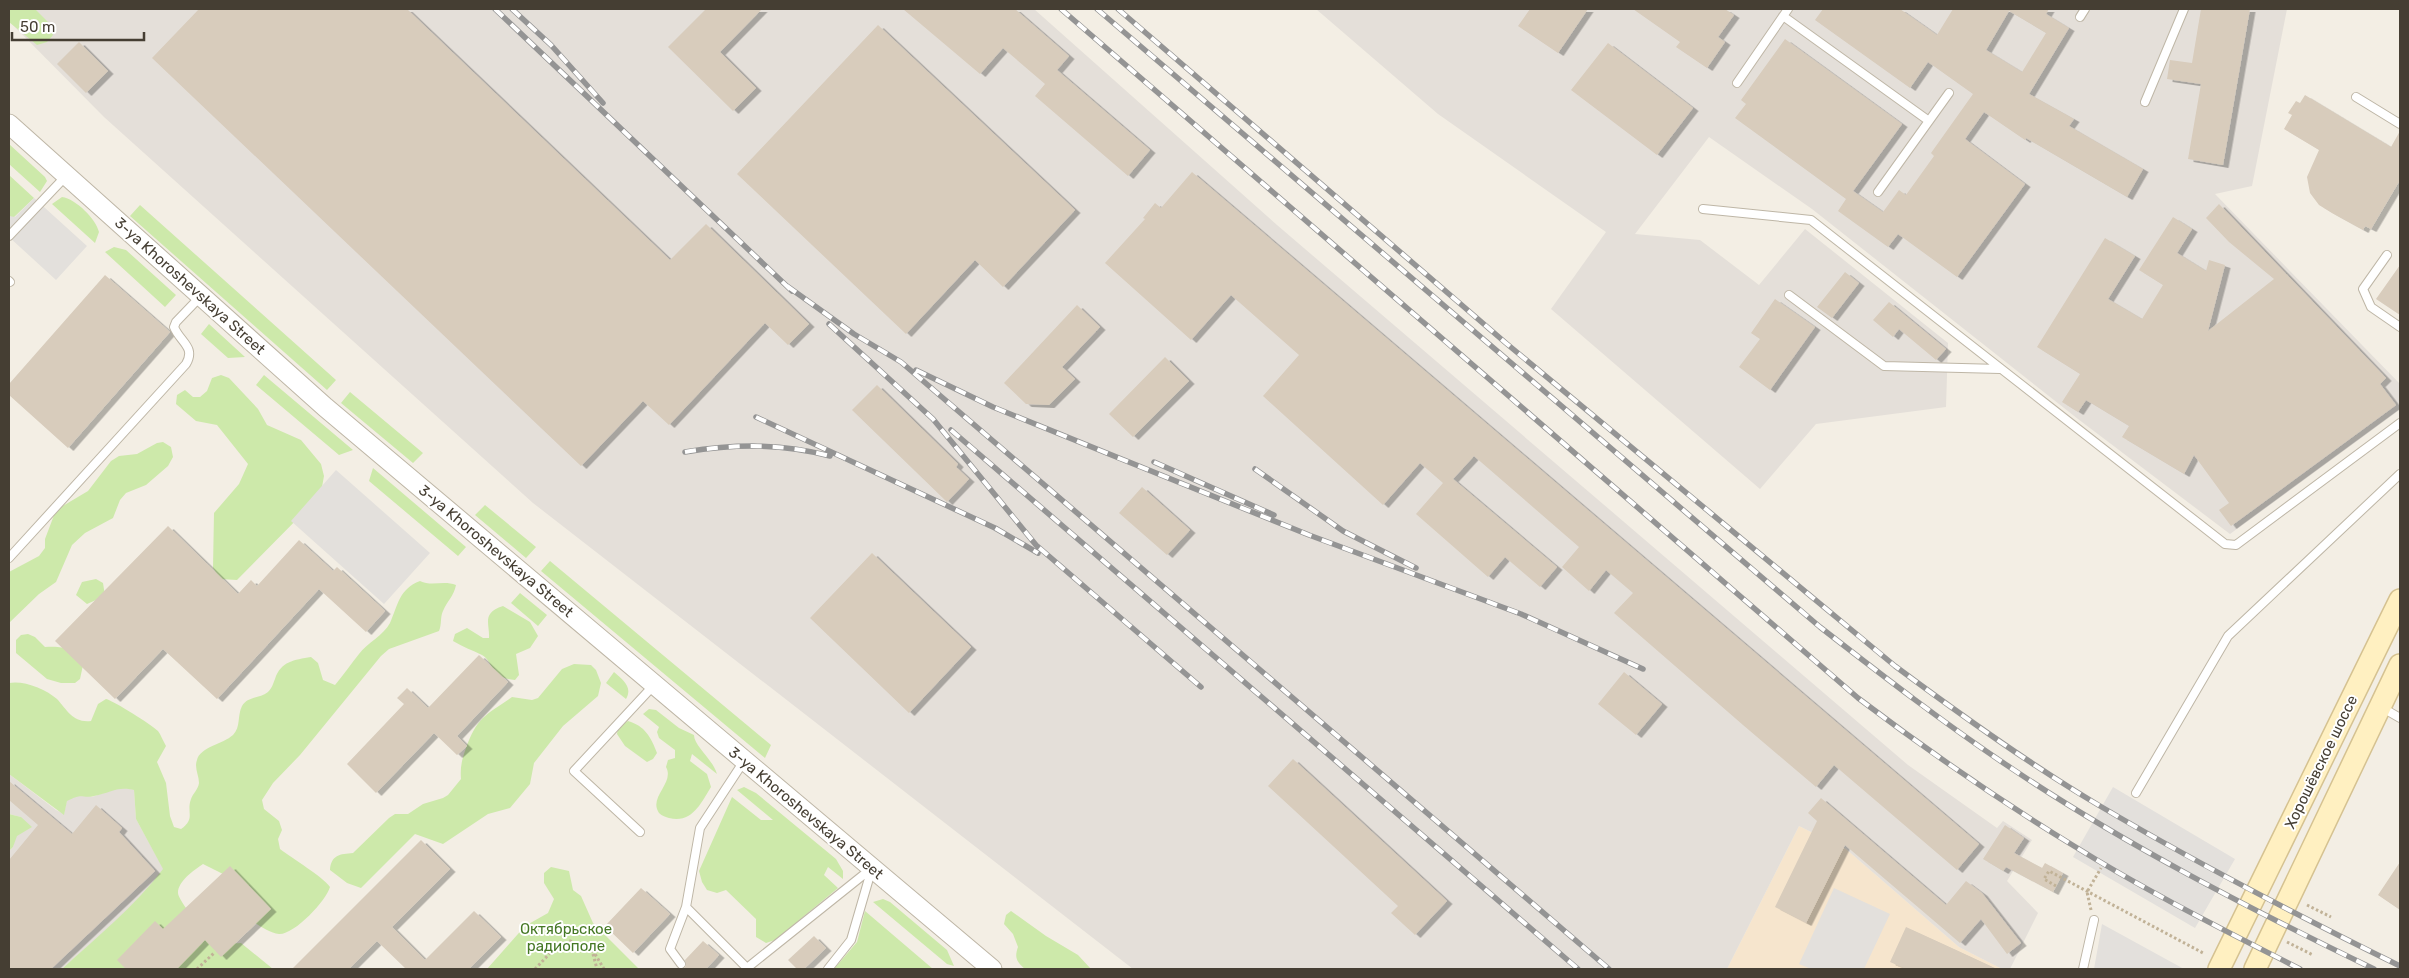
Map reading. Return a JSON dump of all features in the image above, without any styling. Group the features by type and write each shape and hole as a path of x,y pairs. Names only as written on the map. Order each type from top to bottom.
{"main road":[{"name":"Хорошёвское шоссе","path":"2212,962 2241,924 2400,600"},
{"name":"Хорошёвское шоссе","path":"2254,969 2278,941 2400,665"}],"street":[{"name":"3-ya Khoroshevskaya Street","path":"9,124 326,407 983,964"}],"lane":[{"path":"1736,83 1788,9"},
{"path":"2080,17 2085,9"},
{"path":"2145,102 2184,9"},
{"path":"1783,16 1929,121"},
{"path":"1878,192 1949,93"},
{"path":"2356,97 2400,124"},
{"path":"9,236 67,176"},
{"path":"1703,209 1811,220 2225,544 2236,545 2400,423"},
{"path":"2387,255 2363,289 2372,306 2400,327"},
{"path":"1789,295 1884,366 2000,369"},
{"path":"9,558 186,364 189,359 189,348 174,328 176,322 201,296"},
{"path":"2136,793 2228,636 2400,474"},
{"path":"640,832 574,772 654,685"},
{"path":"2381,707 2400,718"},
{"path":"682,964 670,949 686,907 700,828 744,761"},
{"path":"686,907 747,969 872,868"},
{"path":"828,969 851,940 872,868"},
{"path":"2083,969 2094,920"}],"path":[{"path":"2094,920 2087,892 2101,868"},
{"path":"2056,886 2044,879 2049,872 2212,962"},
{"path":"2306,904 2331,917"},
{"path":"535,969 554,949 570,941 592,948 604,969"},
{"path":"2278,941 2313,956"},
{"path":"592,948 597,969"},
{"path":"197,969 214,953"}],"shaded area":[{"path":"9,9 1034,9 1277,225 1908,765 1997,828 2003,821 2032,840 2007,881 2038,913 2010,969 2002,969 1959,947 1846,849 1799,826 1727,969 1133,969 533,503 104,117 9,21"},
{"path":"1316,9 2287,9 2252,186 2215,194 2400,384 2400,409 2230,534 2078,419 1812,209 1709,137 1635,234 1700,240 1759,285 1805,229 1948,343 1946,407 1816,424 1760,489 1551,309 1606,232 1438,114"},
{"path":"34,198 87,246 56,280 9,237 9,216 15,217"},
{"path":"336,470 430,553 384,604 291,521"},
{"path":"9,774 64,814 67,800 79,794 92,797 121,787 134,790 136,819 164,870 118,920 62,969 9,969 9,851 13,847 21,817 9,814"},
{"path":"2113,787 2235,859 2195,928 2073,857"},
{"path":"1799,826 1846,849 1959,947 2002,969 1727,969"},
{"path":"1834,888 1890,914 1864,969 1811,969 1799,964"},
{"path":"2102,924 2184,969 2094,969"}],"green space":[{"path":"9,9 35,9 51,25 53,35 47,42 37,45 9,22"},
{"path":"9,144 45,177 47,181 40,192 9,164"},
{"path":"9,175 34,198 13,218 9,216"},
{"path":"62,197 73,201 85,210 94,221 99,232 95,243 52,204"},
{"path":"140,205 336,380 327,390 130,216"},
{"path":"114,247 126,250 176,295 165,307 105,252"},
{"path":"209,324 245,357 228,358 201,334"},
{"path":"221,375 229,378 258,409 267,425 301,440 321,464 324,476 322,487 311,505 237,580 220,579 213,568 214,513 239,484 248,464 217,425 196,421 176,404 177,395 185,390 193,397 200,397 207,391 212,378"},
{"path":"264,375 353,450 339,455 256,385"},
{"path":"350,392 423,453 413,463 341,403"},
{"path":"163,442 171,447 173,457 168,466 146,485 126,493 120,500 113,518 85,533 72,545 56,582 39,594 9,623 9,572 39,556 45,548 45,539 56,510 88,491 111,461 119,456 137,454 157,443"},
{"path":"373,468 466,547 458,556 369,481"},
{"path":"485,505 536,547 526,558 475,515"},
{"path":"550,561 771,745 765,758 541,571"},
{"path":"96,579 103,583 105,596 87,604 76,595 82,582"},
{"path":"420,581 424,583 456,585 442,613 439,631 389,649 381,656 300,755 273,783 262,800 264,809 279,821 282,830 278,839 280,849 330,887 316,908 293,929 279,934 265,929 243,916 225,875 203,864 187,876 179,889 179,897 210,936 224,942 241,943 273,969 62,969 128,909 163,869 136,819 134,790 118,789 90,797 77,797 67,801 64,815 9,774 9,683 27,684 41,689 57,699 75,718 85,721 91,721 98,704 106,699 117,704 158,731 166,746 157,762 166,783 170,816 174,827 181,829 188,822 191,799 199,783 196,766 199,756 202,752 233,735 237,729 244,703 268,692 281,668 289,662 299,659 311,657 318,663 323,680 335,685 362,650 380,635 390,623 403,593 413,584"},
{"path":"520,593 547,615 538,626 511,603"},
{"path":"503,606 530,622 538,636 530,648 516,654 519,675 515,680 507,679 496,673 482,655 453,641 455,634 467,628 483,638 489,638 489,616 496,609"},
{"path":"28,634 35,637 45,647 67,649 74,655 83,665 80,679 75,683 61,683 47,679 16,653 16,640 21,635"},
{"path":"574,664 591,665 596,670 601,683 598,696 563,726 534,763 530,784 510,808 488,814 443,844 415,834 361,888 347,883 330,870 334,858 353,853 395,814 408,814 423,804 448,795 461,779 462,763 466,748 474,729 483,718 512,697 532,700 538,698 562,669"},
{"path":"614,672 628,687 626,699 606,683"},
{"path":"649,709 656,710 679,728 694,735 717,774 692,754 690,761 707,774 711,787 695,811 684,818 665,817 659,813 657,807 657,801 667,779 666,767 668,760 675,758 675,750 659,738 657,732 659,727 643,714"},
{"path":"628,721 639,726 650,737 657,753 653,759 647,762 625,746 617,734 618,728"},
{"path":"744,787 756,793 836,859 843,871 843,879 828,867 824,875 838,888 775,940 766,943 756,937 756,919 726,890 717,893 707,890 702,882 699,871 732,797 761,820 773,820 737,790"},
{"path":"9,814 21,817 32,827 17,836 13,847 9,851"},
{"name":"Октябрьское радиополе","path":"551,867 569,871 573,890 581,896 593,923 639,969 487,969 525,926 548,913 554,899 544,883 544,873"},
{"path":"883,899 890,902 947,950 954,966 947,964 873,902"},
{"path":"865,911 933,969 834,969 857,942"},
{"path":"1011,911 1046,936 1078,955 1091,969 1025,969 1017,960 1018,947 1013,934 1004,924 1006,915"}],"building":[{"path":"199,9 407,9 670,260 706,224 809,324 788,345 765,323 669,425 643,401 581,466 152,58"},
{"path":"706,9 762,9 720,52 756,88 733,111 668,47"},
{"path":"903,9 1015,9 1069,56 1057,70 1150,150 1128,176 1035,96 1045,84 1003,48 980,74"},
{"path":"1530,9 1588,9 1558,53 1518,26"},
{"path":"1633,9 1725,9 1734,15 1718,37 1725,42 1707,68 1676,47 1680,42"},
{"path":"1823,9 1900,9 1937,35 1953,9 2049,9 2046,14 2069,28 2029,94 2074,119 2069,126 2143,169 2127,197 2026,138 2025,140 1984,112 1965,139 2025,184 1957,277 1898,234 1888,247 1838,211 1846,199 1735,118 1746,104 1741,100 1785,39 1902,124 1853,191 1883,212 1899,190 1906,195 1934,156 1931,153 1973,94 1928,62 1910,88 1815,20","holes":["2009,11 2046,33 2022,72 1986,50"]},
{"path":"2201,9 2250,9 2223,165 2188,159 2201,84 2167,79 2170,60 2192,63"},
{"path":"878,25 1075,210 1003,287 975,260 906,334 737,174"},
{"path":"79,42 108,71 86,93 57,64"},
{"path":"1608,43 1693,108 1657,155 1571,90"},
{"path":"2305,95 2391,147 2400,131 2400,180 2371,229 2365,226 2363,230 2332,213 2319,205 2310,193 2307,177 2319,150 2284,129 2292,115 2288,113 2296,101 2300,103"},
{"path":"1192,172 1979,844 1957,870 1834,765 1816,787 1743,725 1614,613 1633,593 1606,570 1589,591 1562,567 1579,547 1474,456 1453,479 1557,567 1540,587 1505,557 1488,577 1416,514 1443,483 1420,463 1383,505 1263,396 1299,355 1231,295 1191,340 1105,263 1145,219 1143,218 1155,203 1161,208"},
{"path":"2219,204 2386,378 2380,384 2396,405 2231,526 2219,510 2229,503 2194,455 2184,474 2122,437 2129,426 2086,400 2078,412 2062,402 2080,374 2037,347 2105,238 2135,256 2108,299 2142,319 2163,285 2139,270 2173,217 2192,229 2177,253 2206,271 2209,260 2225,265 2208,331 2274,279 2229,242 2206,218"},
{"path":"2400,265 2400,315 2376,299"},
{"path":"1845,272 1859,283 1832,318 1817,307"},
{"path":"105,275 170,332 68,448 9,395 9,384"},
{"path":"1775,299 1815,327 1770,390 1739,367 1760,339 1751,333"},
{"path":"1889,302 1946,349 1936,360 1899,329 1893,337 1873,320"},
{"path":"1077,305 1100,327 1062,367 1075,379 1049,405 1026,404 1004,383"},
{"path":"1165,357 1189,381 1133,437 1109,414"},
{"path":"877,385 958,464 956,467 969,479 947,502 852,410"},
{"path":"1142,487 1190,530 1167,555 1119,513"},
{"path":"168,526 238,594 251,580 257,586 299,540 333,571 337,567 385,611 366,632 319,589 217,699 163,649 115,699 55,641"},
{"path":"872,553 971,647 909,713 810,618"},
{"path":"479,655 508,682 457,736 467,746 457,755 434,733 376,793 347,764 404,704 397,698 407,688 428,708"},
{"path":"1624,672 1662,704 1636,735 1598,704"},
{"path":"1293,759 1447,901 1415,935 1391,913 1398,906 1268,786"},
{"path":"9,781 72,834 96,805 122,828 119,832 155,871 51,969 9,969 9,860 38,825 9,800"},
{"path":"1821,798 1946,905 1966,881 1982,893 2021,943 2007,954 1981,919 1960,943 1845,845 1806,923 1775,907 1817,821 1808,813"},
{"path":"2005,825 2024,838 2014,853 2042,868 2045,863 2063,873 2053,892 2006,867 2003,871 1983,859"},
{"path":"421,840 450,869 392,927 425,960 474,911 501,937 469,969 406,969 377,941 349,969 292,969"},
{"path":"2400,862 2400,910 2378,895"},
{"path":"230,866 271,909 221,957 205,940 177,969 126,969 117,960 155,921 163,929"},
{"path":"641,888 670,914 633,953 605,926"},
{"path":"1906,927 1997,969 1906,969 1890,962"},
{"path":"814,936 826,948 804,969 797,969 788,960"},
{"path":"703,941 719,955 706,969 683,969 686,966 685,960"}],"railway":[{"path":"495,9 792,291"},
{"path":"512,9 551,45 603,103"},
{"path":"1061,9 1858,698 1964,775 2101,863 2214,925 2300,969"},
{"path":"1097,9 1820,627 1914,699 2011,768 2098,823 2235,900 2374,969"},
{"path":"1118,9 1507,344 1895,666 1996,739 2100,806 2249,889 2400,966"},
{"path":"787,286 854,334 901,362 1609,969"},
{"path":"829,324 933,419 1036,545 1201,687"},
{"path":"916,370 993,407 1309,535 1521,614 1643,669"},
{"path":"756,417 995,528 1038,553"},
{"path":"951,430 1578,969"},
{"path":"685,452 722,447 758,446 793,449 830,456"},
{"path":"1154,462 1274,515"},
{"path":"1255,469 1343,531 1416,568"}]}
